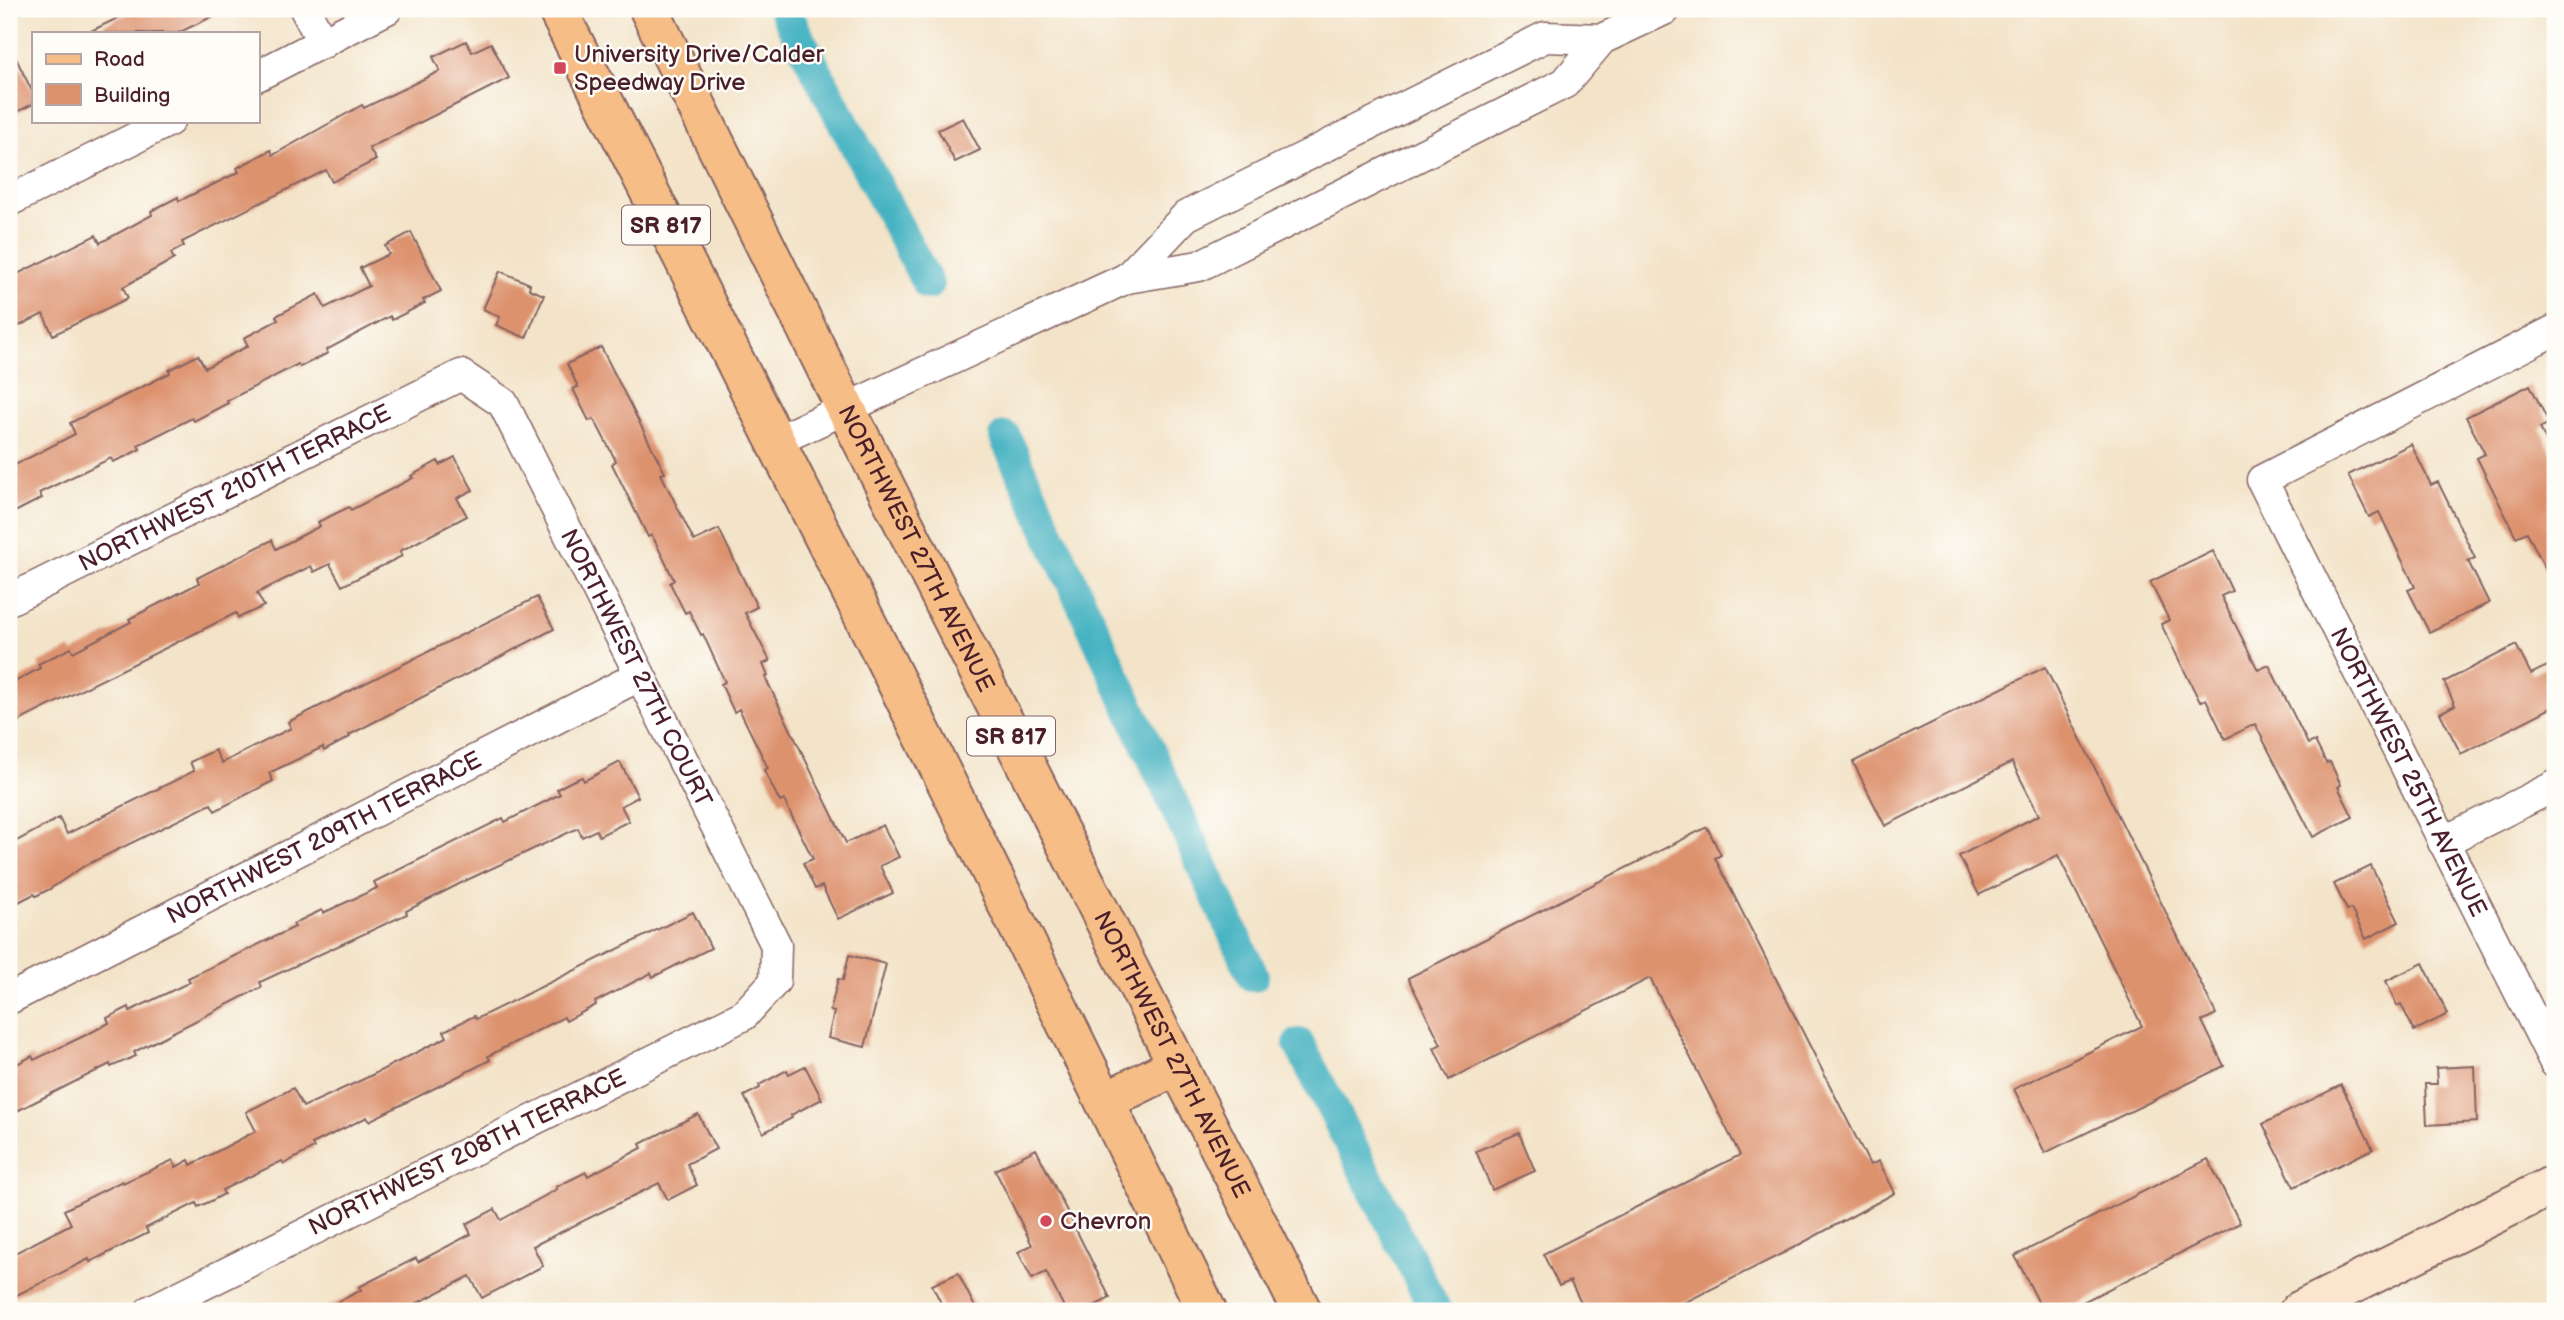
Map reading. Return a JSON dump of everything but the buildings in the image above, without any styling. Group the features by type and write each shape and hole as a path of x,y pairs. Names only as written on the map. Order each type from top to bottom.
{"main road":[{"name":"SR 817","path":"557,9 776,441 1207,1311"},
{"name":"NORTHWEST 27TH AVENUE","path":"649,9 845,407 1302,1311"},
{"path":"1105,1101 1178,1065"}],"street":[{"path":"305,9 323,43"},
{"path":"259,75 387,9"},
{"path":"776,441 1127,278 1199,267 1553,90 1565,83 1602,39 1666,9"},
{"path":"1127,278 1186,216 1198,209 1545,37 1602,39"},
{"path":"9,201 167,122"},
{"name":"NORTHWEST 25TH AVENUE","path":"2555,330 2262,480 2555,1063"},
{"name":"NORTHWEST 210TH TERRACE","path":"9,600 461,375"},
{"name":"NORTHWEST 27TH COURT","path":"461,375 503,403 776,945 775,981"},
{"name":"NORTHWEST 209TH TERRACE","path":"9,999 639,676"},
{"path":"2443,842 2555,786"},
{"name":"NORTHWEST 208TH TERRACE","path":"150,1311 744,1015 775,981"},
{"path":"2299,1311 2555,1184"}],"waterway":[{"path":"784,9 928,284"},
{"path":"1005,437 1253,976"},
{"path":"1299,1044 1436,1311"}],"place":[{"name":"University Drive/Calder Speedway Drive","path":"560,68"},
{"name":"Chevron","path":"1046,1221"}]}
